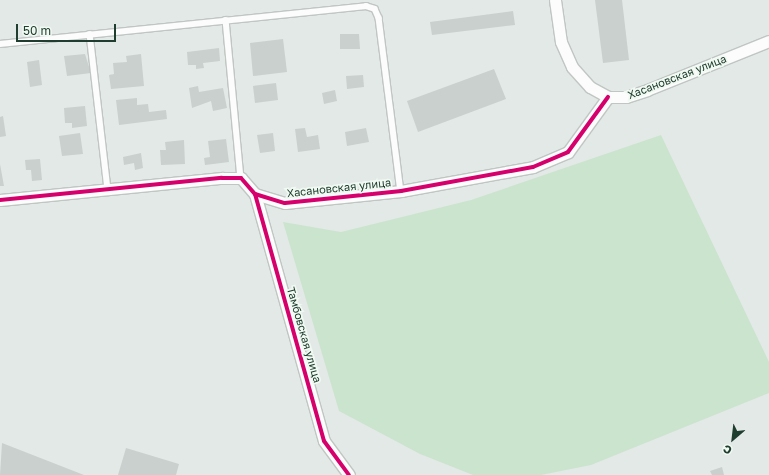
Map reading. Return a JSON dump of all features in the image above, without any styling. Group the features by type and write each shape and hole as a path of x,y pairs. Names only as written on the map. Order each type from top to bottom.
{"street":[{"path":"555,0 561,42 572,67 590,87 608,97"},
{"name":"Хасановская улица","path":"255,194 285,203 402,191 533,167 568,152 608,97 626,97 647,90 769,41"},
{"path":"0,200 241,178 255,194"},
{"name":"Тамбовская улица","path":"255,194 324,441 348,475"}],"lane":[{"path":"0,44 366,6 375,9 379,18 402,191"},
{"path":"226,20 241,178"},
{"path":"90,34 108,189"}],"green space":[{"path":"661,135 769,362 769,393 591,465 541,475 473,475 420,454 339,411 283,222 341,232 471,200"}],"building":[{"path":"595,0 622,0 629,60 603,63"},
{"path":"513,11 515,25 432,35 430,22"},
{"path":"340,34 359,34 360,49 340,49"},
{"path":"283,39 287,72 253,76 250,43"},
{"path":"219,48 220,61 203,63 204,68 196,69 196,65 188,65 187,52"},
{"path":"85,54 91,73 67,76 64,56"},
{"path":"141,54 144,86 111,89 109,75 114,74 113,63 127,62 126,56"},
{"path":"39,60 42,85 30,87 27,62"},
{"path":"494,69 506,99 418,132 407,101"},
{"path":"363,75 364,87 347,89 346,76"},
{"path":"276,83 278,100 255,103 253,86"},
{"path":"198,86 199,92 223,88 227,108 213,111 211,101 192,108 189,88"},
{"path":"335,90 337,101 324,104 322,93"},
{"path":"137,98 137,105 148,104 149,112 166,110 167,119 119,125 116,100"},
{"path":"85,106 87,126 72,128 72,123 65,123 64,108"},
{"path":"3,116 6,136 0,137 0,117"},
{"path":"305,128 307,137 318,135 320,149 298,152 295,129"},
{"path":"366,128 369,142 347,146 345,132"},
{"path":"80,133 83,154 62,156 59,136"},
{"path":"273,133 275,151 260,153 257,135"},
{"path":"226,139 229,162 205,165 204,158 210,157 208,141"},
{"path":"184,140 185,164 161,165 160,150 166,150 165,142"},
{"path":"141,153 143,168 135,170 134,163 124,165 123,157"},
{"path":"40,159 42,180 32,181 31,170 26,170 25,160"},
{"path":"0,164 4,186 0,186"},
{"path":"2,443 84,475 0,475"},
{"path":"126,448 179,464 176,475 118,475"},
{"path":"722,467 724,475 712,475 710,471"}],"cycle path":[{"path":"0,200 222,178 241,178 255,194 285,203 401,191 533,167 568,152 608,97"},
{"path":"255,194 324,441 349,475"}]}
